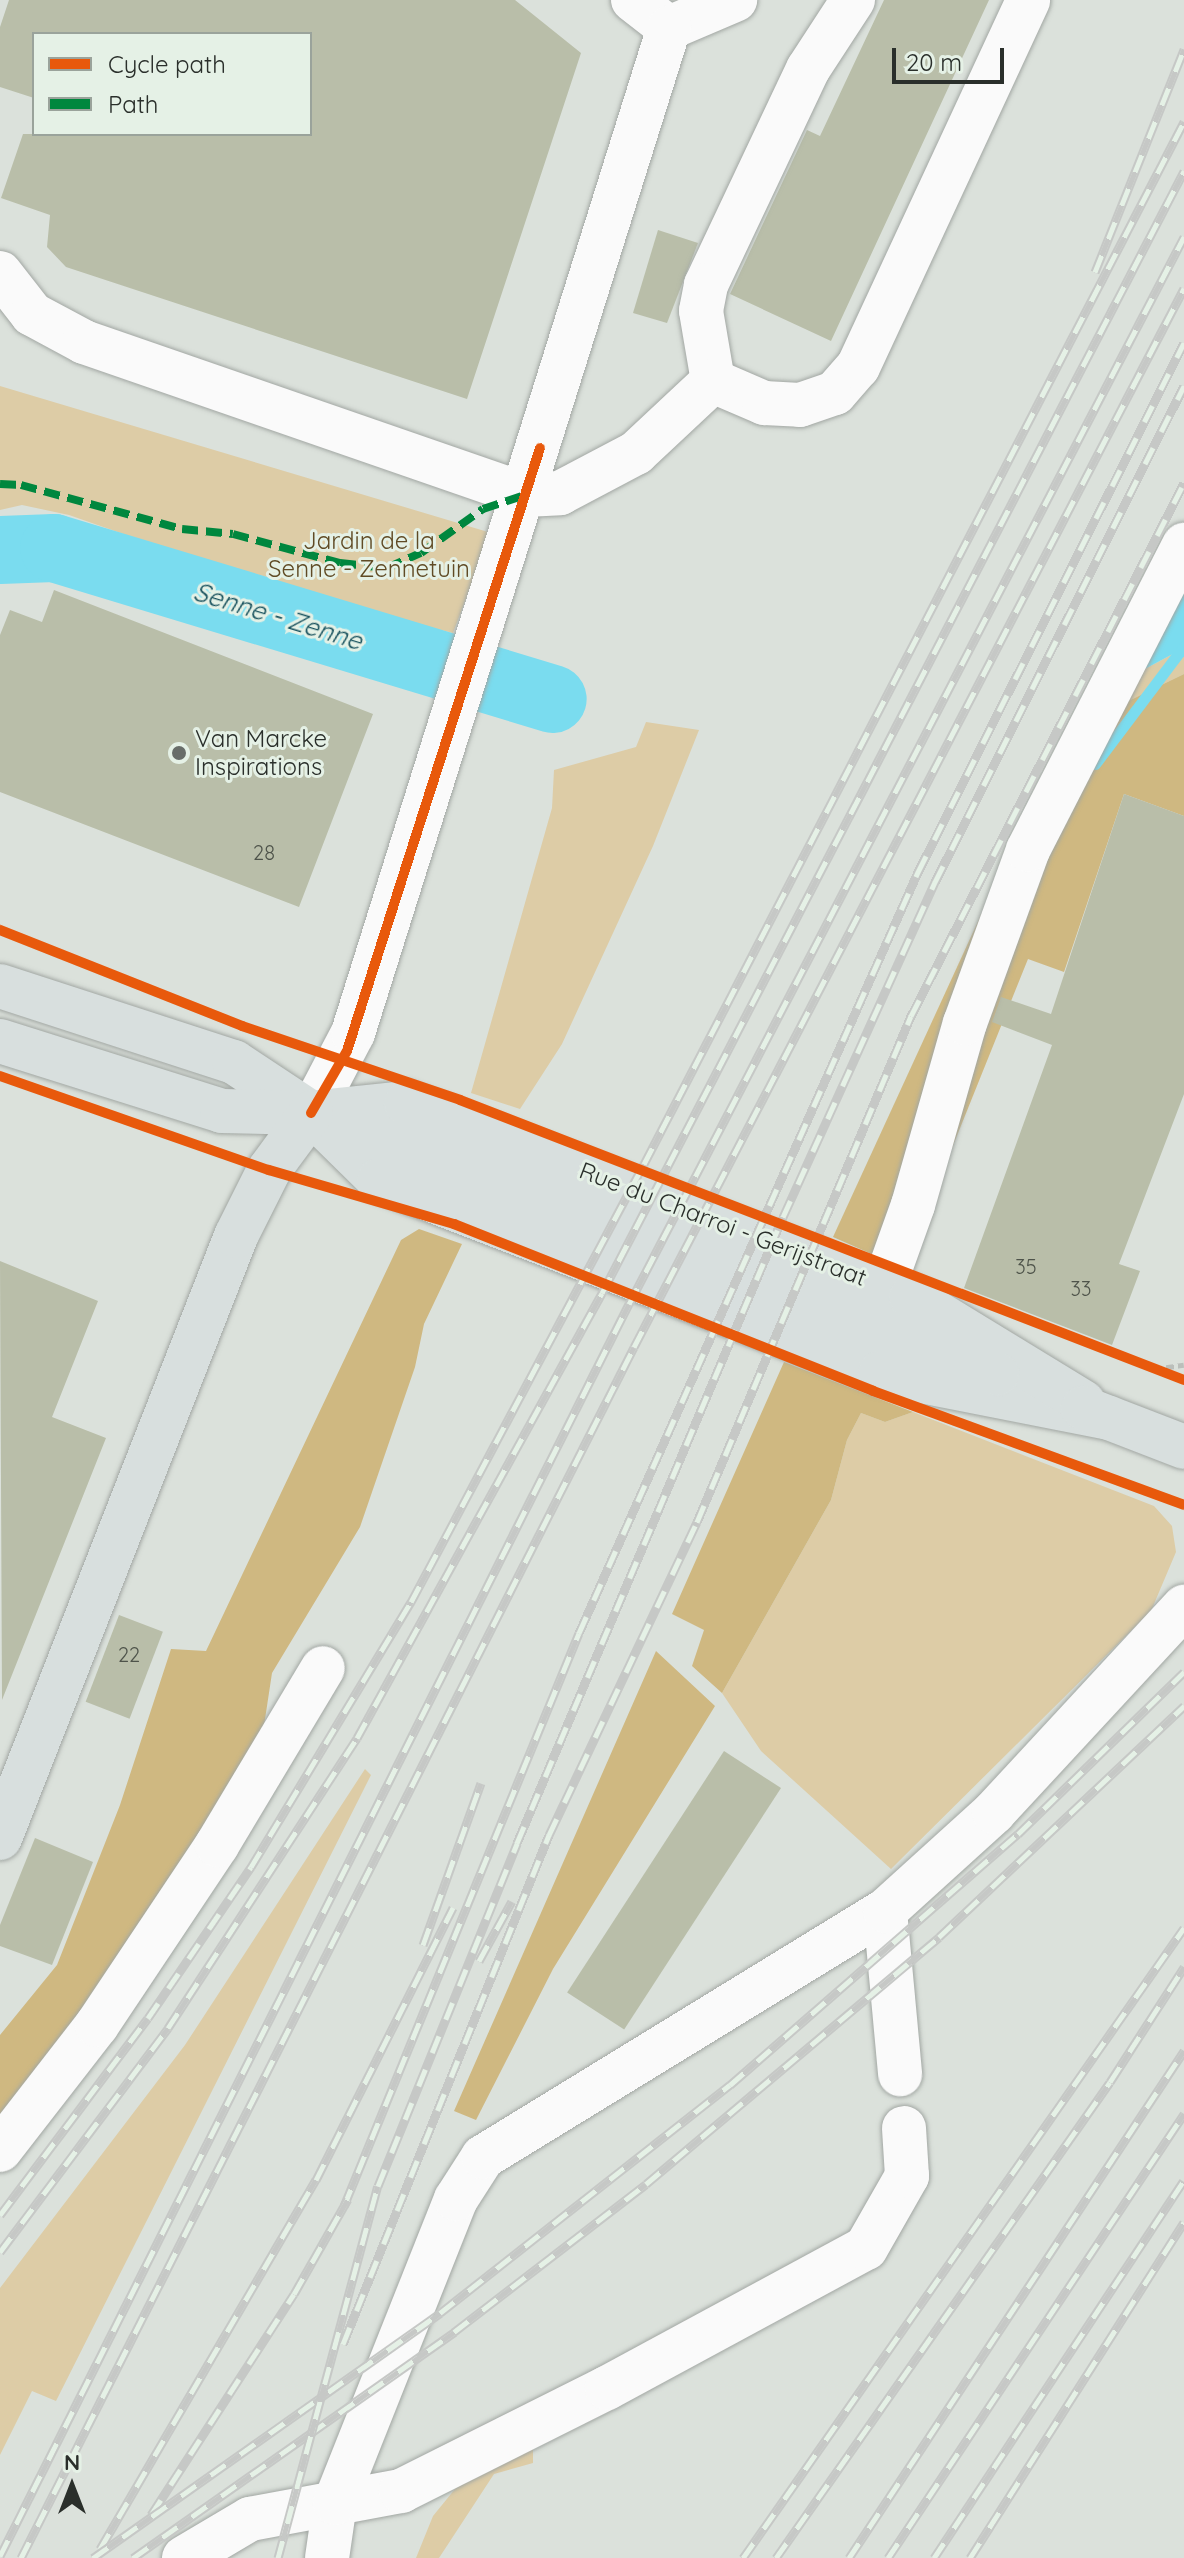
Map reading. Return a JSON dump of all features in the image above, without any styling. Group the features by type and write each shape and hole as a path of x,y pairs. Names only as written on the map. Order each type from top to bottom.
{"main road":[{"name":"Rue du Charroi - Gerijstraat","path":"0,986 234,1062 311,1113 790,1292 1184,1447"},
{"name":"Rue du Charroi - Gerijstraat","path":"0,1041 222,1111 311,1113 406,1103 911,1297 1109,1418"},
{"path":"0,1838 236,1236 269,1170 311,1113"}],"street":[{"path":"633,0 669,28"},
{"path":"311,1113 347,1051 453,725 669,28 735,0"},
{"path":"713,381 701,311 706,285 808,69 853,0"},
{"path":"713,381 764,403 800,405 835,393 858,367 1028,0"},
{"path":"0,273 32,314 84,342 525,495 560,493 636,453 713,381"},
{"path":"884,1286 913,1205 965,1023 1028,850 1184,545"},
{"path":"327,2558 335,2503 456,2199 483,2157 885,1911 994,1812 1184,1607"},
{"path":"0,2150 106,2012 217,1845 323,1668"},
{"path":"885,1911 900,2074"},
{"path":"184,2558 250,2519 401,2491 607,2388 866,2248 907,2176 904,2128"}],"path":[{"path":"1140,1363 1184,1380"},
{"path":"1154,1369 1184,1365"}],"green space":[{"name":"Jardin de la Senne - Zennetuin","path":"0,386 498,535 488,540 453,633 337,604 299,587 271,587 267,577 195,559 69,515 22,505 0,510"},
{"path":"1184,648 1184,674 1110,710 1128,678"},
{"path":"646,722 699,730 653,846 562,1044 520,1109 471,1093 552,808 554,770 636,747"},
{"path":"913,1412 1154,1506 1172,1526 1176,1552 1151,1611 891,1869 761,1751 722,1693 831,1500 847,1440 861,1413 885,1422"},
{"path":"365,1769 371,1775 56,2401 32,2391 0,2455 0,2288 185,2045"},
{"path":"533,2447 533,2463 494,2474 439,2558 416,2558 433,2516 455,2489 474,2474"}],"shaded area":[{"path":"1184,674 1184,816 1124,794 1064,972 1028,959 950,1153 958,1073 1110,710"},
{"path":"1009,854 874,1255 833,1237"},
{"path":"419,1229 462,1244 424,1324 415,1367 360,1527 272,1673 262,1739 208,1832 0,2130 0,2035 57,1965 120,1805 171,1649 206,1651 401,1240"},
{"path":"784,1362 913,1412 885,1422 861,1413 847,1440 831,1500 722,1693 692,1666 704,1630 672,1614"},
{"path":"656,1651 715,1706 553,1969 476,2120 454,2111"}],"water":[{"path":"1184,581 1184,648 1128,678"}],"building":[{"path":"9,0 515,0 581,53 467,399 66,267 47,247 50,215 1,198 23,134 312,136 312,32 32,32 32,97 0,87 0,27"},
{"path":"884,0 989,0 831,341 730,294 807,130 820,136"},
{"path":"658,230 698,243 667,323 633,313"},
{"name":"Van Marcke Inspirations","path":"54,590 373,714 299,907 0,792 0,635 10,610 42,622"},
{"path":"1124,794 1184,816 1184,1094 1119,1264 1140,1271 1112,1345 964,1288 1052,1045 992,1022 1001,997 1051,1014"},
{"path":"0,1261 98,1301 52,1417 106,1438 2,1700"},
{"path":"119,1615 163,1632 130,1719 86,1702"},
{"path":"724,1751 781,1788 624,2030 567,1993"},
{"path":"35,1838 93,1862 52,1965 0,1946 0,1925"}],"waterway":[{"name":"Senne - Zenne","path":"0,550 54,548 553,699"},
{"path":"1095,764 1184,646"}],"railway":[{"path":"1095,272 1184,49"},
{"path":"0,2215 148,2018 251,1867 411,1602 644,1164 1184,122"},
{"path":"0,2252 168,2028 357,1738 602,1293 1184,171"},
{"path":"0,2556 629,1304 1184,237"},
{"path":"21,2558 634,1347 1184,288"},
{"path":"344,2206 579,1633 918,872 1184,343"},
{"path":"278,2558 378,2186 517,1843 783,1217 935,882 1184,386"},
{"path":"343,2344 549,1835 697,1522 911,1016 1184,483"},
{"path":"93,2558 440,2313 730,2085 1018,1834 1184,1672"},
{"path":"133,2558 454,2332 646,2184 939,1937 1184,1706"},
{"path":"423,1945 481,1783"},
{"path":"479,1961 512,1901"},
{"path":"100,2549 316,2180 453,1908"},
{"path":"743,2558 1184,1928"},
{"path":"776,2558 1110,2082 1184,1967"},
{"path":"849,2558 1184,2051"},
{"path":"888,2558 1184,2114"},
{"path":"934,2558 1184,2181"},
{"path":"151,2515 294,2294 348,2199"},
{"path":"970,2558 1184,2222"}],"marked path":[{"path":"0,484 21,485 182,529 233,534 340,563 387,568 421,553 483,509 525,495"}],"cycle path":[{"path":"311,1113 347,1051 540,448"},
{"path":"0,930 242,1026 460,1100 1184,1380"},
{"path":"0,1076 269,1170 454,1224 873,1391 1184,1505"}],"place":[{"name":"Van Marcke Inspirations","path":"179,753"}]}
